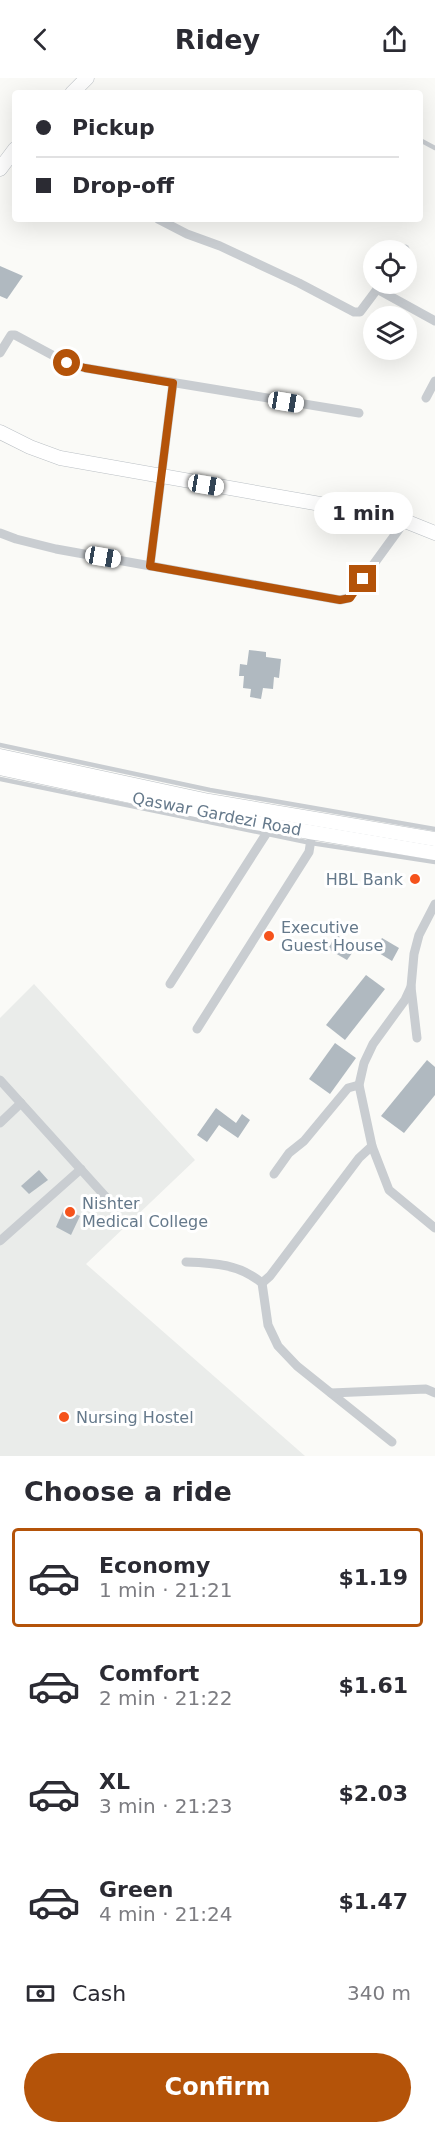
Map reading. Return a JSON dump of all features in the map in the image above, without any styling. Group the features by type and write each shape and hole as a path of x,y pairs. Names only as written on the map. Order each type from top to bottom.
{"main road":[{"path":"75,90 87,78"},
{"path":"0,169 12,153"},
{"path":"0,432 60,459 360,511 405,521 435,532"},
{"path":"0,756 435,839"},
{"name":"Qaswar Gardezi Road","path":"0,768 246,821 311,838 435,853"}],"street":[{"path":"164,222 299,283 354,312 360,312 373,294"},
{"path":"392,294 435,321"},
{"path":"0,353 11,335 15,335 67,363 85,368 359,413"},
{"path":"426,398 435,381"},
{"path":"150,566 173,383"},
{"path":"0,533 56,549 345,600 350,598 405,521"},
{"path":"170,984 266,834"},
{"path":"197,1029 309,852 311,838"},
{"path":"417,1038 411,987 414,954 419,935 435,904"},
{"path":"411,987 405,1000 373,1044 364,1063 359,1085 372,1146 389,1190 435,1228"},
{"path":"0,1080 114,1206"},
{"path":"274,1174 289,1153 304,1142 348,1089 359,1085"},
{"path":"0,1123 21,1103"},
{"path":"262,1283 270,1276 359,1158 372,1146"},
{"path":"0,1241 81,1169"},
{"path":"186,1262 222,1264 240,1269 262,1283 268,1325 278,1346 297,1366 392,1442"},
{"path":"331,1393 426,1389 435,1393"}],"lane":[{"path":"0,745 210,795"},
{"path":"0,779 266,834 311,838 435,862"},
{"path":"294,811 435,829"}],"shaded area":[{"name":"Nishter Medical College","path":"34,984 195,1160 86,1264 305,1456 0,1456 0,1018"}],"building":[{"path":"0,266 23,276 7,299 0,296"},
{"path":"249,650 266,652 266,657 281,659 279,678 274,677 273,689 263,688 261,699 250,697 251,689 243,688 244,676 239,676 240,664 247,665"},
{"path":"336,934 355,949 347,960 328,949"},
{"path":"382,938 399,948 392,961 374,950"},
{"path":"366,975 385,989 345,1040 326,1025"},
{"path":"335,1043 356,1058 330,1094 309,1079"},
{"path":"427,1060 435,1067 435,1095 404,1133 381,1116"},
{"path":"216,1108 236,1123 242,1114 250,1120 238,1138 219,1125 207,1142 197,1135"},
{"path":"39,1170 48,1180 29,1194 21,1186"},
{"path":"64,1209 80,1216 71,1235 56,1227"}],"place":[{"name":"HBL Bank","path":"415,879"},
{"name":"Executive Guest House","path":"269,936"},
{"name":"Nishter Medical College","path":"70,1212"},
{"name":"Nursing Hostel","path":"64,1417"}],"route":[{"path":"67,363 173,383 150,566 340,600 350,598 363,579"}]}
